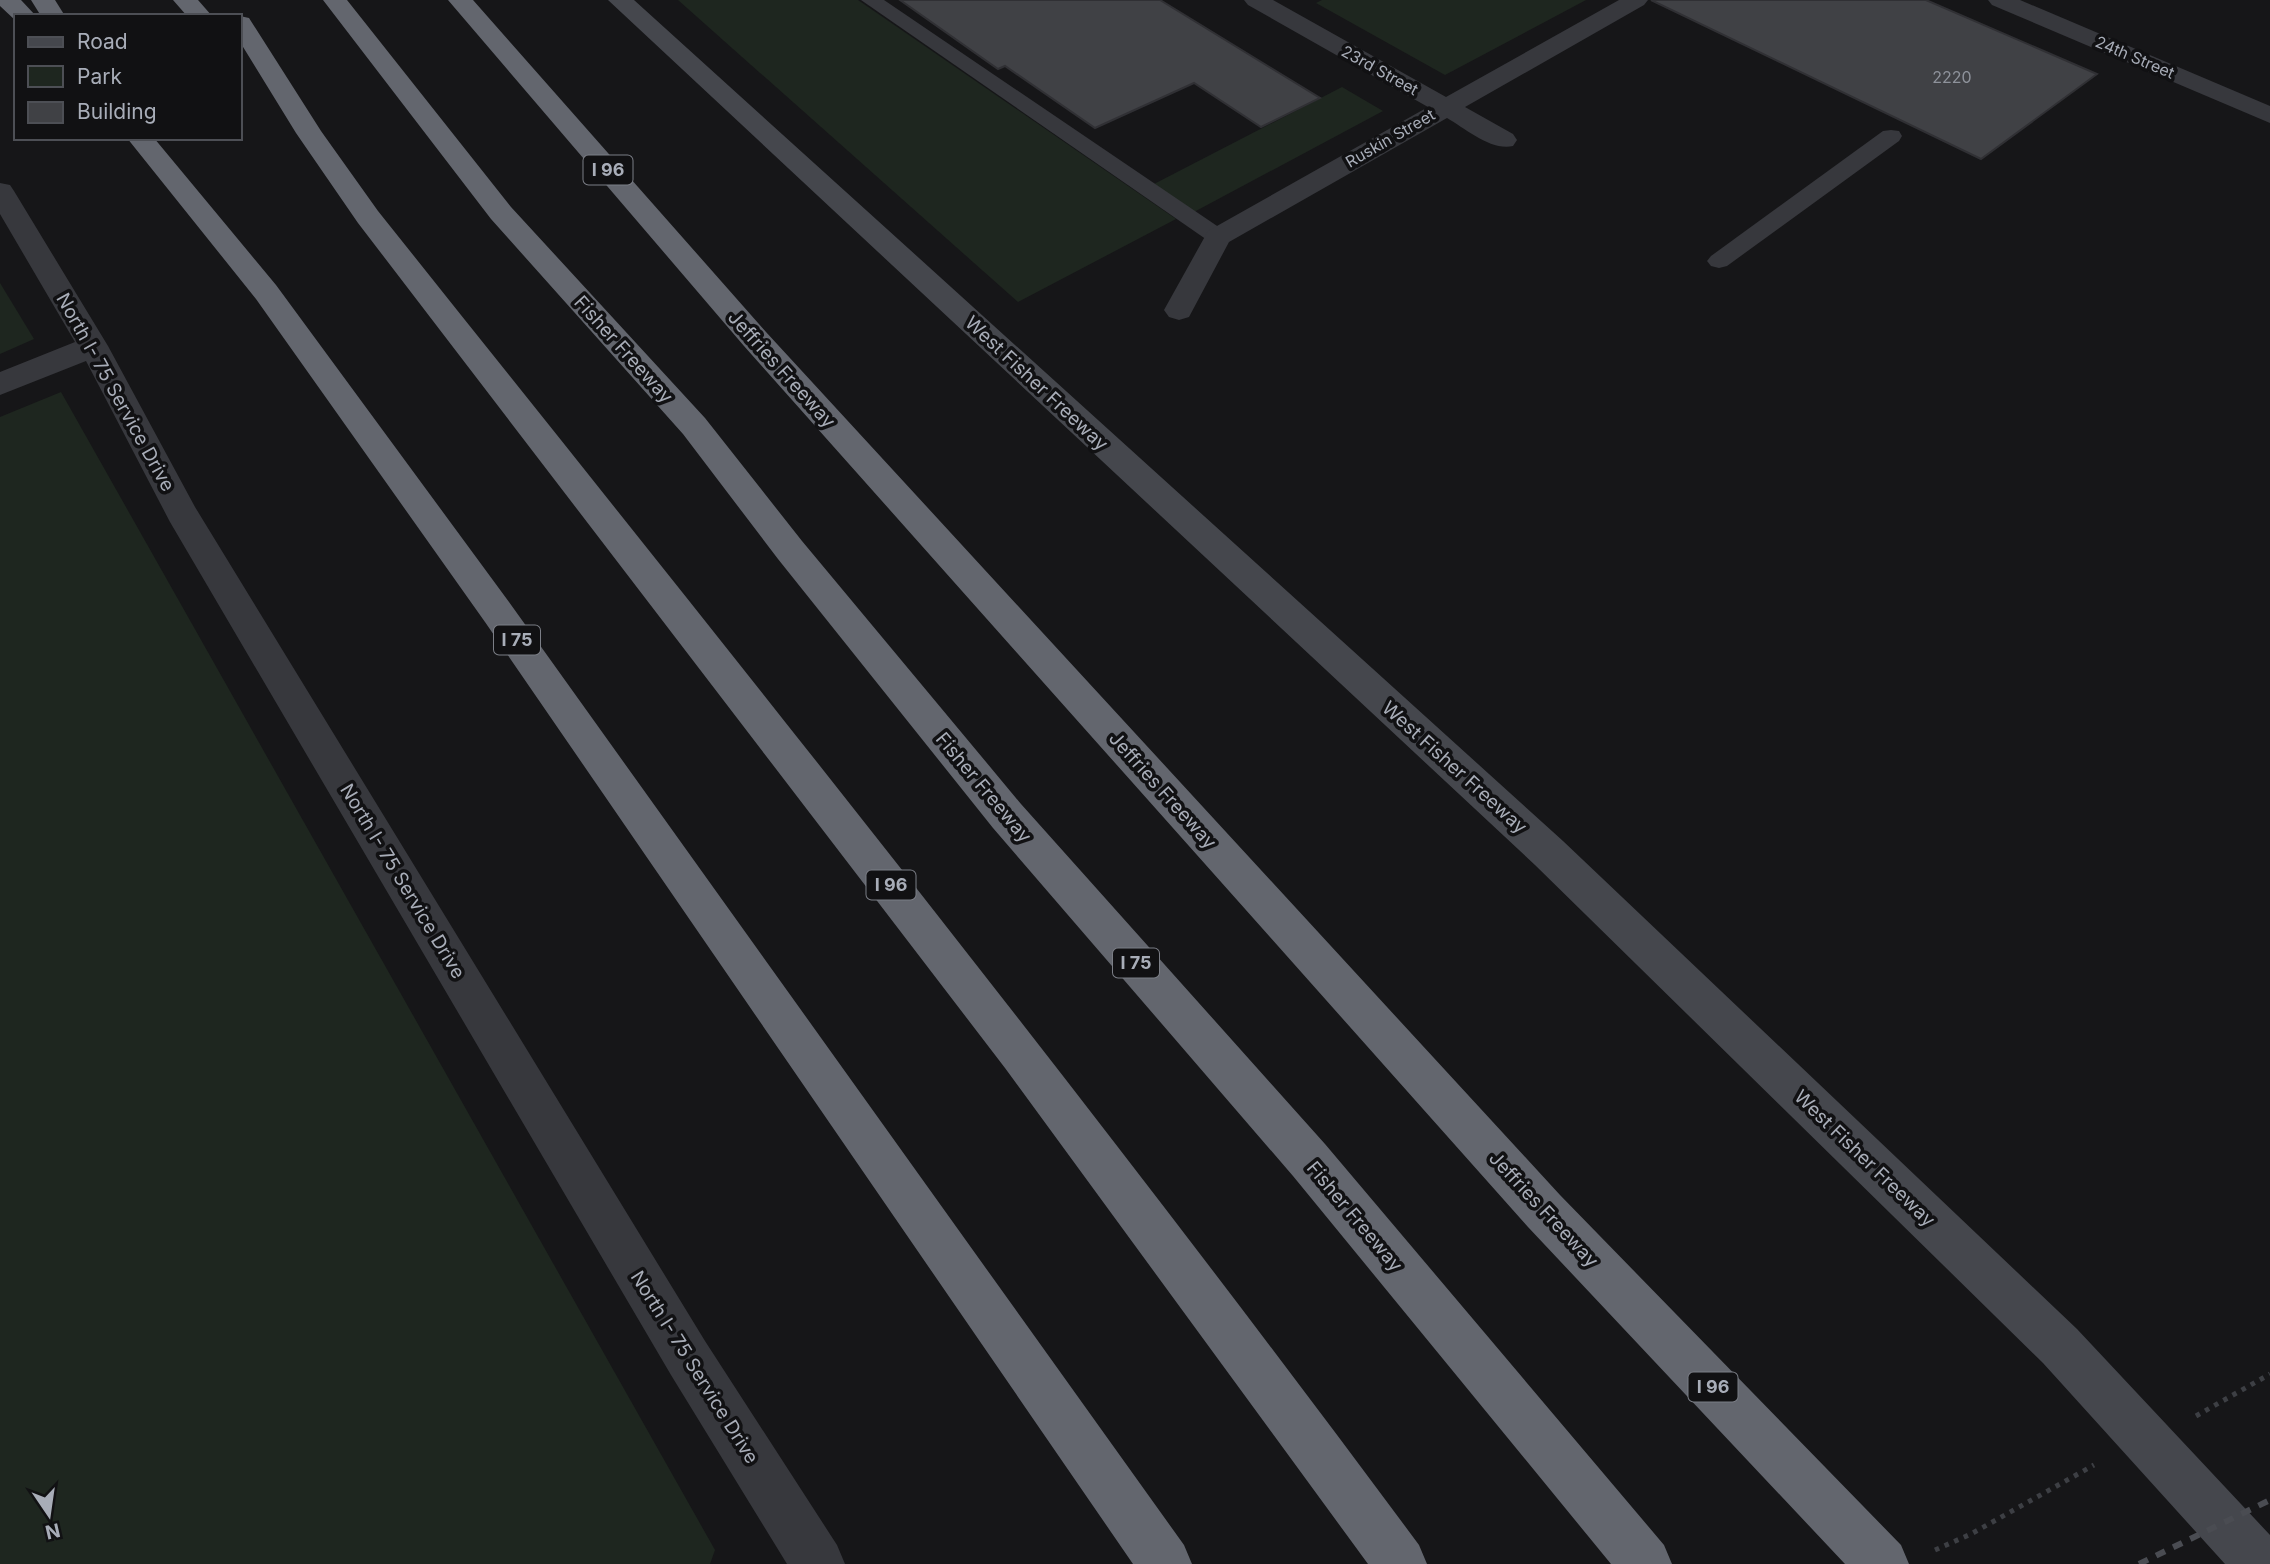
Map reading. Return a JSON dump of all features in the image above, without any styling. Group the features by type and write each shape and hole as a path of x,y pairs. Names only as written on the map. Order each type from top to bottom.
{"highway":[{"path":"7,0 21,14"},
{"path":"185,0 198,14"},
{"name":"Fisher Freeway","path":"335,0 501,213 694,426 790,550 1007,816 1309,1160 1646,1564"},
{"name":"Jeffries Freeway","path":"460,0 755,340 1534,1200 1882,1564"},
{"path":"242,26 309,134"},
{"path":"242,60 309,134"},
{"name":"I 96","path":"309,134 368,217 976,993 1300,1425 1400,1564"},
{"name":"I 75","path":"142,140 266,292 489,601 1165,1564"}],"street":[{"name":"West Fisher Freeway","path":"620,0 1559,863 2060,1346 2261,1564"},
{"name":"23rd Street","path":"1256,0 1504,140"},
{"name":"24th Street","path":"2000,0 2270,115"},
{"name":"Ruskin Street","path":"1218,237 1630,1"},
{"name":"North I- 75 Service Drive","path":"0,191 93,346 182,513 688,1358 818,1564"},
{"path":"1179,310 1218,237"},
{"path":"0,384 93,346"}],"lane":[{"path":"871,0 1218,237"},
{"path":"1719,261 1891,136"}],"path":[{"path":"2223,1403 2270,1374"},
{"path":"1971,1534 2079,1472"}],"green space":[{"path":"678,0 858,0 1176,219 1018,302"},
{"path":"1322,0 1586,0 1445,75 1316,3"},
{"path":"1342,87 1383,111 1194,212 1154,184"},
{"path":"0,283 34,339 0,354"},
{"path":"61,392 715,1550 710,1564 0,1564 0,417"}],"building":[{"path":"900,0 1160,0 1320,98 1261,127 1194,83 1095,128 1005,66 998,69"},
{"path":"1651,0 1926,0 2097,74 1981,159"}],"railway":[{"path":"2139,1564 2270,1500"}]}
